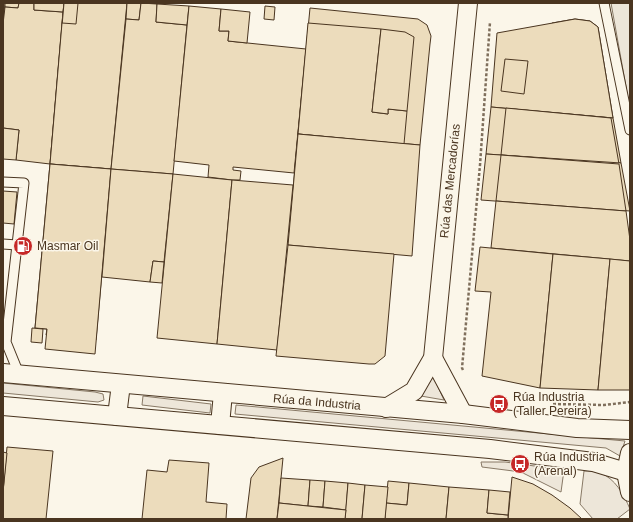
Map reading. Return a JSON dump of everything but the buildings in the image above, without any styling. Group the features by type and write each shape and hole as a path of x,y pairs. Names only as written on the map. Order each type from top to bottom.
{"street":[{"name":"Rúa das Mercadorías","path":"386,408 414,391 433,358 468,3"},
{"path":"433,358 463,414"},
{"name":"Rúa da Industria","path":"11,374 463,414 577,428 630,430"},
{"path":"117,416 121,384"},
{"path":"220,425 223,393"},
{"path":"3,406 490,449 593,462 626,472"},
{"path":"630,452 626,472 630,492"}],"lane":[{"path":"604,3 630,130"},
{"path":"3,182 24,183 6,342 11,374"},
{"path":"3,244 17,245"}],"path":[{"path":"465,374 462,368 480,165 490,22"},
{"path":"548,404 588,405 630,402"}],"shaded area":[{"path":"611,3 630,3 630,109"},
{"path":"433,376 444,400 421,396"},
{"path":"3,383 95,392 103,394 104,400 98,402 3,393"},
{"path":"143,396 211,404 210,413 142,405"},
{"path":"236,405 625,441 620,456 606,448 235,414"},
{"path":"481,462 505,462 564,470 561,492 521,472 482,467"},
{"path":"584,471 598,472 605,475 615,483 630,509 617,519 593,519 580,504"}],"place":[{"name":"Masmar Oil","path":"23,246"},
{"name":"Rúa Industria (Taller Pereira)","path":"499,404"},
{"name":"Rúa Industria (Arenal)","path":"520,464"}]}
